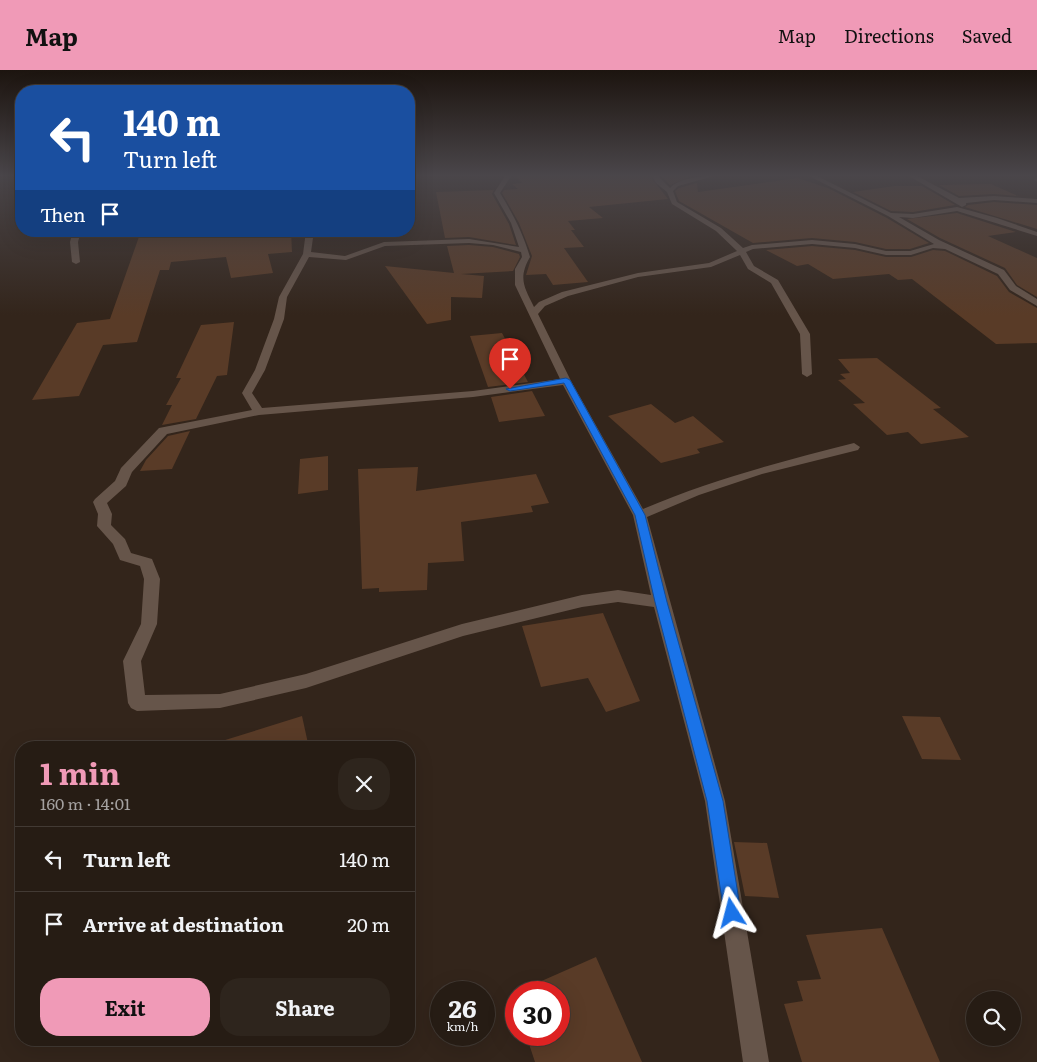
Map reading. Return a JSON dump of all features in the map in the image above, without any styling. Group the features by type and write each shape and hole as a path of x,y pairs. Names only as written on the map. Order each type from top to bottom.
{"street":[{"path":"515,222 526,256 519,269 519,285 566,380 640,515 661,602 715,801 756,1062"},
{"path":"704,222 735,242 748,257 751,267 775,282 783,299 805,334 807,374"},
{"path":"903,222 947,247 1001,272 1013,288 1037,303"},
{"path":"1004,222 1037,234"},
{"path":"75,237 76,262"},
{"path":"259,412 247,392 260,370 265,352 279,319 283,298 306,254 309,237"},
{"path":"306,254 346,258 384,244 469,241 493,243 524,250"},
{"path":"533,313 542,304 564,294 638,274 711,265 752,247 812,242 856,246 886,253 911,253 933,246 947,247"},
{"path":"566,380 474,394 259,412 163,431 126,471 121,483 100,502 105,514 104,526 120,542 125,556 147,562 152,579 150,624 132,661 137,703 220,701 306,681 462,630 582,601 618,596 661,602"},
{"path":"640,515 694,492 756,471 854,447"}],"building":[{"path":"442,222 508,222 516,245 469,237 445,238"},
{"path":"569,222 575,230 571,230 584,247 564,248 588,282 553,285 546,274 526,275 532,256 519,223"},
{"path":"717,222 894,222 929,243 910,249 886,249 855,242 812,238 753,243"},
{"path":"913,222 986,222 1016,232 988,236 1037,258 1037,297 1017,285 1005,268 940,238"},
{"path":"1015,222 1037,222 1037,229"},
{"path":"139,237 291,237 292,252 268,254 273,273 231,278 226,257 171,262 169,270 160,270 137,342 103,345 79,396 32,400 77,323 110,319"},
{"path":"447,246 493,247 519,254 520,257 513,271 461,274 484,276 482,298 451,297 451,320 427,324 385,266 454,273"},
{"path":"812,246 855,250 886,257 911,257 933,250 945,251 997,276 1009,292 1037,308 1037,343 996,344 912,279 898,280 889,274 833,279 808,264 797,266 766,250"},
{"path":"234,322 227,375 217,376 196,419 162,425 172,405 166,405 181,378 176,378 201,325"},
{"path":"502,333 528,382 488,387 470,336"},
{"path":"877,358 941,408 933,409 969,437 921,444 908,432 887,435 853,404 865,403 838,380 846,379 840,374 850,373 838,359"},
{"path":"532,391 545,416 499,422 491,397"},
{"path":"651,404 675,423 693,416 724,442 697,449 700,453 661,463 608,416"},
{"path":"190,431 172,469 140,471 146,460 168,436"},
{"path":"328,456 328,490 298,494 300,459"},
{"path":"418,467 416,491 536,474 549,503 531,506 533,512 461,522 464,561 428,563 427,590 379,592 379,588 362,589 358,469"},
{"path":"603,613 640,701 606,712 588,678 541,687 522,626"},
{"path":"302,716 307,741 222,741"},
{"path":"902,716 940,717 961,760 922,759"},
{"path":"734,842 767,843 779,898 745,896"},
{"path":"882,928 940,1062 802,1062 784,1004 803,1001 797,981 821,979 806,935"},
{"path":"596,957 642,1062 535,1062 530,1046 570,1046 570,981 542,981"}],"route":[{"path":"510,389 566,380 603,444 640,515 661,602 715,801 732,913"}]}
